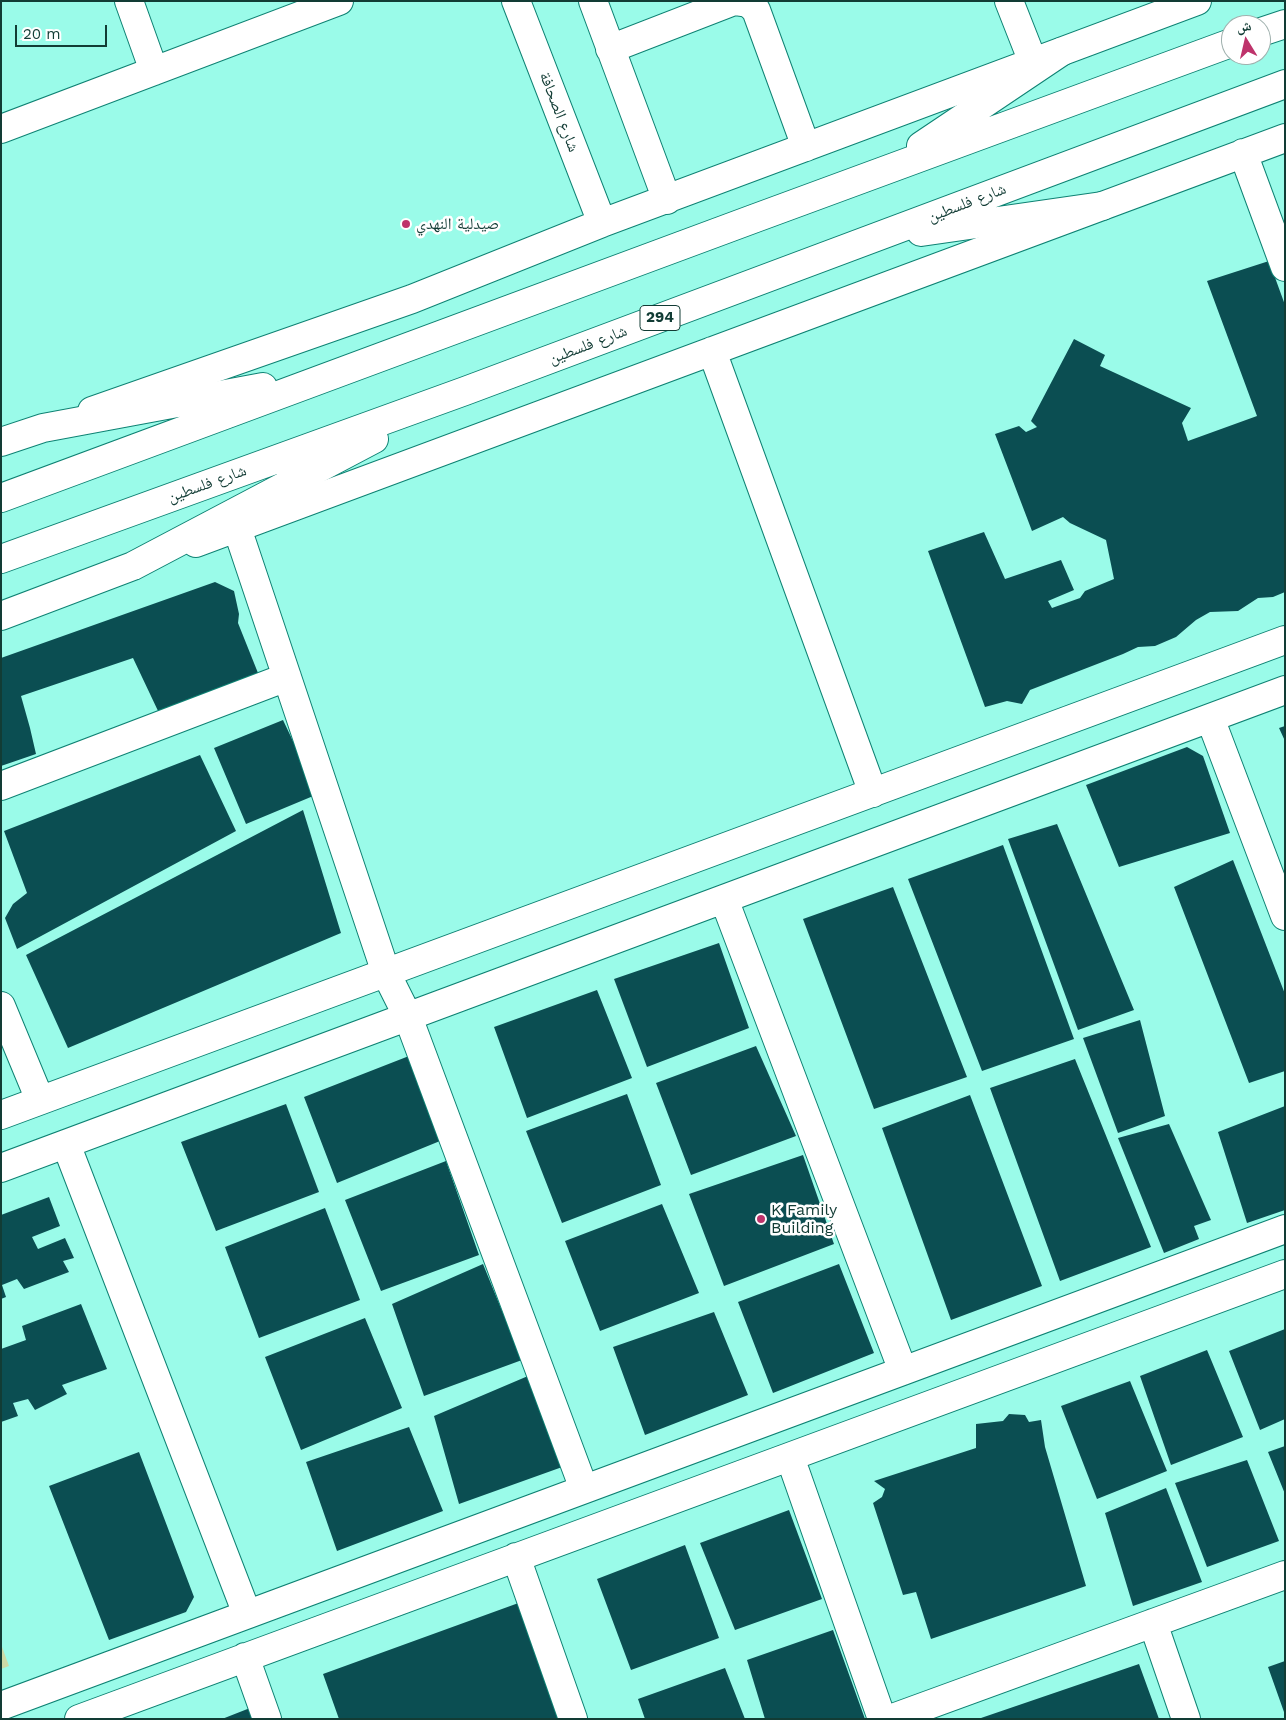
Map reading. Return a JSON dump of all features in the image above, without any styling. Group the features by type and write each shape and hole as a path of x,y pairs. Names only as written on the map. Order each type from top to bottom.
{"street":[{"path":"128,1 154,71"},
{"path":"1,129 339,1"},
{"name":"شارع الصحافة","path":"516,1 602,223"},
{"path":"592,1 667,200"},
{"path":"610,49 734,1 748,3 756,10 806,148"},
{"path":"1010,1 1033,62"},
{"path":"1,442 412,299 602,223 1197,1"},
{"path":"1271,29 1285,24"},
{"path":"8,495 1221,47"},
{"path":"883,171 1061,52"},
{"name":"شارع فلسطين","path":"1,560 466,391 1285,84"},
{"path":"1,616 1285,138"},
{"path":"1243,153 1285,267"},
{"path":"868,240 1102,206"},
{"path":"712,351 873,793"},
{"path":"44,428 339,373"},
{"path":"133,566 466,391"},
{"path":"237,528 386,973 408,1017 584,1489"},
{"path":"1,1115 1285,640"},
{"path":"1,786 287,677"},
{"path":"1,1168 1285,690"},
{"path":"1210,718 1282,903"},
{"path":"724,899 903,1371"},
{"path":"1,1006 40,1100"},
{"path":"66,1144 247,1614"},
{"path":"1,1706 1285,1229"},
{"path":"79,1719 1285,1274"},
{"path":"790,1456 882,1719"},
{"path":"516,1557 574,1719"},
{"path":"890,1719 1285,1574"},
{"path":"1153,1623 1186,1719"},
{"path":"245,1657 267,1719"}],"green space":[{"path":"1,1644 9,1666 1,1669"}],"building":[{"path":"1269,261 1285,305 1285,592 1273,597 1258,598 1238,611 1210,612 1196,620 1176,637 1155,646 1138,647 1030,690 1022,704 1007,701 985,707 928,551 984,532 1005,579 1061,560 1074,590 1048,601 1052,608 1080,598 1085,591 1114,579 1106,540 1070,523 1063,517 1032,531 995,434 1019,426 1026,432 1037,427 1031,421 1074,339 1105,355 1100,366 1191,408 1182,423 1188,441 1257,416 1207,281"},
{"path":"215,582 234,591 239,614 238,623 260,678 159,713 133,658 21,696 36,754 1,766 1,658"},
{"path":"283,720 318,794 246,824 214,748"},
{"path":"1285,726 1285,741 1279,728"},
{"path":"1187,747 1203,756 1230,833 1119,867 1086,785"},
{"path":"200,755 236,831 17,949 5,918 13,904 27,893 4,831"},
{"path":"303,810 341,933 68,1048 26,955"},
{"path":"1057,824 1134,1010 1078,1030 1008,839"},
{"path":"1003,845 1074,1039 982,1071 908,879"},
{"path":"1233,860 1285,994 1285,1071 1249,1083 1174,887"},
{"path":"893,887 967,1077 874,1109 803,919"},
{"path":"719,943 749,1028 647,1067 614,979"},
{"path":"597,990 632,1078 527,1118 494,1027"},
{"path":"1140,1020 1165,1116 1118,1133 1083,1038"},
{"path":"756,1046 796,1136 691,1175 656,1083"},
{"path":"409,1056 440,1141 337,1183 304,1097"},
{"path":"1075,1059 1151,1247 1060,1281 990,1088"},
{"path":"627,1094 661,1185 562,1223 526,1131"},
{"path":"970,1095 1042,1286 951,1320 882,1128"},
{"path":"286,1104 319,1192 216,1231 181,1142"},
{"path":"1285,1106 1285,1210 1247,1223 1218,1132"},
{"path":"1169,1124 1211,1220 1194,1226 1199,1239 1164,1253 1118,1138"},
{"name":"K Family Building","path":"803,1155 834,1244 724,1286 689,1194"},
{"path":"446,1161 479,1255 381,1291 345,1200"},
{"path":"49,1197 60,1226 32,1237 38,1249 65,1238 74,1258 63,1261 69,1272 24,1289 17,1279 2,1285 6,1297 1,1299 1,1215"},
{"path":"662,1204 699,1293 600,1331 565,1241"},
{"path":"325,1208 360,1300 259,1338 225,1247"},
{"path":"483,1264 522,1360 424,1396 392,1304"},
{"path":"839,1264 874,1353 773,1393 738,1302"},
{"path":"81,1304 107,1369 62,1385 67,1394 35,1410 28,1399 13,1403 18,1416 1,1422 1,1349 26,1340 22,1326"},
{"path":"714,1312 748,1395 645,1435 613,1347"},
{"path":"365,1318 402,1408 301,1450 265,1357"},
{"path":"1285,1329 1285,1419 1260,1430 1229,1351"},
{"path":"1207,1350 1243,1437 1171,1465 1140,1376"},
{"path":"528,1376 565,1466 459,1504 434,1416"},
{"path":"1130,1381 1167,1471 1097,1499 1061,1406"},
{"path":"1009,1414 1025,1415 1029,1422 1041,1420 1045,1447 1086,1586 931,1639 916,1592 903,1595 873,1503 882,1497 885,1489 874,1481 976,1448 976,1424 1003,1421"},
{"path":"409,1427 443,1511 337,1551 306,1462"},
{"path":"1285,1446 1285,1494 1268,1452"},
{"path":"139,1452 194,1597 186,1612 109,1640 49,1486"},
{"path":"1247,1460 1279,1541 1207,1567 1175,1483"},
{"path":"1166,1488 1202,1582 1133,1606 1105,1513"},
{"path":"789,1510 822,1599 735,1630 700,1543"},
{"path":"685,1545 719,1638 631,1670 597,1579"},
{"path":"524,1601 565,1719 339,1719 323,1674"},
{"path":"833,1630 865,1719 765,1719 747,1660"},
{"path":"1285,1661 1285,1712 1284,1712 1268,1667"},
{"path":"1139,1664 1159,1719 981,1719 981,1718"},
{"path":"725,1668 745,1719 645,1719 638,1699"},
{"path":"250,1708 254,1719 222,1719"}],"place":[{"name":"صيدلية النهدي","path":"406,224"},
{"name":"K Family Building","path":"761,1219"}]}
